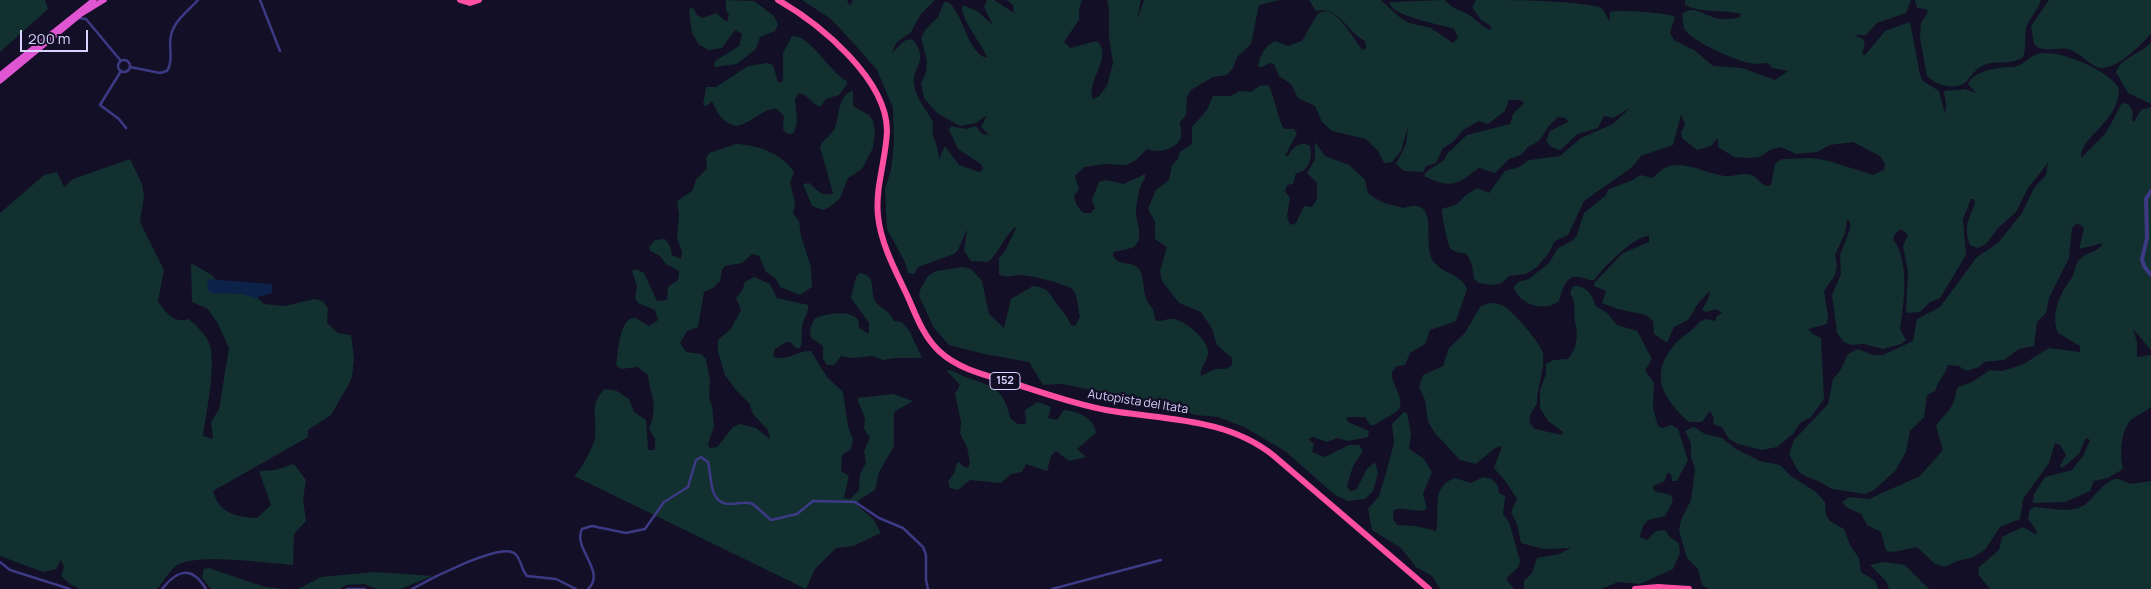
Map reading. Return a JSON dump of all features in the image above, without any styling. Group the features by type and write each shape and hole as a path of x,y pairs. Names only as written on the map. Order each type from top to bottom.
{"highway":[{"path":"0,75 94,0"},
{"path":"0,81 74,19 104,0"},
{"path":"460,0 470,3 479,0"},
{"path":"466,0 473,0"},
{"name":"Autopista del Itata","path":"778,0 810,19 831,38 870,81 879,97 885,112 887,129 878,198 881,232 890,259 919,322 928,338 942,353 955,363 978,372 1082,404 1215,426 1247,438 1274,456 1429,589"},
{"name":"Autopista del Itata","path":"784,0 814,18 836,38 871,78 882,96 890,128 881,198 883,228 892,256 921,320 941,349 959,361 980,370 1079,400 1108,407 1211,422 1248,435 1277,454 1434,589"},
{"path":"1635,589 1665,587 1689,589"}],"street":[{"path":"130,67 160,73 167,70 170,64 172,30 198,0"},
{"path":"260,0 280,52"},
{"path":"86,19 89,8"},
{"path":"74,19 86,19"},
{"path":"86,19 121,61"},
{"path":"121,61 127,60 130,67"},
{"path":"121,61 118,66 121,71"},
{"path":"121,71 126,72 130,67"},
{"path":"121,71 100,105 119,119 126,128"},
{"path":"2151,191 2146,199 2147,238 2142,259 2144,266 2151,275"},
{"path":"588,589 593,581 594,573 580,538 582,529 588,526 626,533 645,529 664,502 688,486 696,460 701,457 709,463 712,488 718,499 727,503 753,504 771,520 798,514 808,503 814,501 847,500 858,504 879,518 903,528 925,550 928,589"},
{"path":"412,589 481,558 506,550 516,555 528,576 556,579 576,589"},
{"path":"1052,589 1161,560"},
{"path":"0,562 10,570 70,589"},
{"path":"162,589 176,577 190,573 198,577 206,589"},
{"path":"347,589 365,589"}],"green space":[{"path":"0,0 45,0 48,9 0,52"},
{"path":"726,0 754,1 774,16 778,24 775,31 760,37 756,49 737,64 714,67 715,61 739,46 742,34 735,30 722,48 709,50 699,45 692,33 689,9 693,8 697,15 703,18 716,13 727,22 729,15 726,10"},
{"path":"802,0 847,0 850,6 853,0 935,0 921,14 911,32 897,42 892,52 906,40 913,40 918,47 920,58 914,84 919,99 933,122 932,128 939,159 945,146 959,165 980,172 983,169 981,164 958,149 949,130 951,126 966,129 976,126 982,134 989,135 981,127 987,115 976,123 960,126 937,113 924,98 921,84 926,72 927,61 921,38 925,30 938,17 944,2 948,2 958,15 975,49 980,55 987,58 967,24 962,10 963,5 977,11 993,25 984,7 987,0 994,0 1014,13 1013,5 1007,0 1082,0 1079,20 1064,42 1070,48 1097,41 1101,47 1101,62 1093,85 1093,99 1099,96 1107,86 1113,63 1109,37 1107,0 1141,0 1137,20 1144,0 1280,0 1259,5 1251,44 1237,57 1233,68 1227,75 1213,77 1191,90 1187,97 1186,115 1180,122 1181,135 1177,144 1168,149 1157,151 1147,149 1136,160 1126,165 1105,164 1084,167 1075,176 1079,189 1074,196 1076,204 1083,213 1091,213 1095,208 1092,200 1099,182 1106,180 1124,184 1145,174 1136,211 1139,239 1133,247 1114,252 1113,255 1118,261 1136,266 1141,272 1145,295 1154,311 1155,320 1174,319 1185,323 1205,343 1208,354 1201,371 1201,376 1215,369 1226,369 1232,365 1232,358 1217,345 1212,329 1201,312 1179,303 1162,281 1160,271 1167,247 1155,239 1155,222 1148,209 1156,190 1169,180 1172,165 1178,159 1180,152 1192,144 1192,127 1207,110 1213,96 1230,96 1240,91 1251,92 1259,86 1268,85 1283,126 1285,129 1294,129 1297,133 1285,156 1288,156 1300,144 1310,146 1311,155 1307,167 1296,173 1293,184 1287,185 1285,191 1290,198 1287,216 1290,225 1296,223 1304,206 1312,207 1317,199 1317,183 1307,173 1315,159 1315,142 1325,156 1349,165 1361,176 1365,180 1368,193 1373,197 1384,203 1403,208 1415,206 1423,209 1427,215 1431,256 1439,267 1460,280 1467,289 1456,321 1430,330 1425,344 1410,353 1405,365 1397,366 1392,372 1393,382 1401,402 1398,410 1374,425 1370,425 1365,417 1346,417 1348,422 1369,431 1368,437 1348,441 1337,438 1327,442 1313,437 1308,439 1314,444 1312,452 1325,457 1349,445 1359,445 1363,451 1353,466 1347,486 1350,491 1356,490 1367,469 1375,462 1378,473 1373,491 1365,499 1348,501 1335,495 1285,451 1244,427 1218,417 1196,415 1173,408 1111,403 1105,399 1102,392 1062,384 1043,385 1029,362 984,354 949,345 934,328 919,296 920,290 928,276 936,271 962,267 971,269 982,281 989,314 1004,328 1011,299 1033,286 1044,288 1071,325 1075,326 1080,317 1075,293 1064,285 1047,280 1023,275 1006,276 999,274 999,258 1005,251 1017,226 988,262 971,261 964,251 967,229 958,250 954,254 918,267 914,274 908,273 905,262 887,229 885,188 891,170 894,142 893,108 877,70 831,19"},
{"path":"1309,0 1381,0 1398,16 1409,23 1431,28 1453,43 1458,38 1454,29 1407,16 1398,12 1389,2 1445,0 1452,7 1468,14 1491,30 1491,26 1481,20 1472,7 1476,0 1539,1 1587,5 1602,9 1610,21 1610,12 1615,11 1664,14 1675,17 1670,33 1674,40 1694,50 1713,66 1742,68 1775,80 1788,71 1772,68 1768,63 1748,63 1706,46 1684,29 1682,14 1687,11 1696,10 1715,18 1730,19 1740,17 1741,14 1699,10 1685,5 1685,0 1911,0 1906,13 1877,23 1866,35 1854,35 1863,39 1865,44 1862,54 1865,55 1885,31 1910,22 1920,75 1923,81 1939,91 1945,114 1944,91 1965,89 1976,93 1968,84 1975,75 1995,69 2017,66 2037,54 2057,54 2094,68 2113,81 2119,88 2118,100 2107,120 2086,143 2082,150 2081,158 2106,133 2122,103 2128,104 2133,112 2132,120 2134,122 2141,110 2151,107 2151,350 2133,329 2137,342 2137,357 2151,355 2151,407 2131,420 2127,425 2121,451 2123,469 2108,478 2094,481 2090,491 2065,502 2033,503 2034,494 2045,477 2072,470 2083,456 2090,440 2086,438 2079,454 2062,468 2060,466 2066,455 2060,445 2055,443 2049,463 2023,499 2020,519 2000,527 1985,550 1971,558 1957,561 1945,567 1935,564 1917,547 1894,552 1886,551 1881,532 1867,525 1861,514 1846,507 1842,502 1849,497 1869,499 1920,476 1943,450 1936,426 1955,399 1958,387 1972,382 1990,370 2002,371 2022,365 2049,348 2080,352 2080,346 2058,333 2055,319 2057,304 2073,276 2079,260 2098,249 2103,243 2079,249 2084,228 2077,223 2072,228 2069,258 2049,298 2046,313 2037,322 2034,346 2019,349 2004,360 1984,362 1979,367 1966,371 1959,366 1948,365 1935,391 1927,395 1924,417 1910,431 1906,452 1895,471 1874,490 1865,494 1832,489 1798,471 1789,454 1794,440 1828,404 1833,379 1840,371 1848,354 1858,349 1873,355 1883,355 1913,341 1917,319 1940,307 1977,257 1998,243 2022,213 2034,188 2046,175 2048,163 2028,188 2016,212 1998,228 1986,244 1978,248 1970,245 1967,233 1968,223 1975,203 1974,199 1971,199 1963,219 1966,255 1940,298 1930,302 1920,312 1907,313 1908,272 1903,246 1908,235 1901,229 1895,234 1893,239 1902,258 1904,270 1904,295 1900,329 1906,340 1901,344 1883,349 1864,344 1851,345 1844,342 1837,333 1832,295 1841,274 1840,255 1850,229 1850,222 1847,219 1845,233 1835,255 1837,266 1835,275 1824,291 1828,317 1827,324 1808,329 1821,338 1824,399 1811,417 1800,423 1794,433 1777,447 1762,450 1738,444 1729,439 1722,427 1713,424 1714,418 1710,411 1702,422 1689,422 1672,404 1662,385 1662,365 1667,354 1676,343 1699,322 1706,319 1716,321 1716,317 1722,313 1716,309 1706,312 1702,310 1710,291 1699,302 1688,320 1674,327 1667,343 1654,334 1653,321 1646,315 1617,309 1602,303 1606,291 1594,286 1595,282 1623,253 1649,242 1649,236 1636,240 1628,246 1594,280 1578,277 1570,279 1564,285 1559,301 1553,305 1540,306 1526,302 1514,287 1518,282 1529,279 1549,263 1558,248 1572,241 1577,235 1584,213 1605,196 1609,189 1633,180 1640,175 1653,178 1661,170 1669,166 1678,165 1725,176 1752,175 1767,186 1771,185 1775,164 1782,159 1812,158 1829,161 1873,175 1884,170 1885,164 1880,156 1853,142 1830,145 1817,152 1796,154 1781,147 1770,150 1760,157 1749,158 1734,157 1718,147 1718,138 1711,146 1697,150 1682,138 1681,133 1685,124 1681,115 1673,145 1641,156 1631,168 1584,201 1568,235 1555,241 1548,254 1537,267 1526,274 1509,276 1502,283 1492,285 1479,283 1474,279 1472,265 1467,254 1454,251 1450,247 1442,209 1457,204 1477,188 1489,193 1505,171 1519,167 1529,160 1560,156 1581,138 1613,124 1630,108 1613,118 1604,116 1598,128 1578,134 1560,150 1551,147 1546,141 1550,131 1568,122 1566,118 1558,117 1539,141 1528,147 1521,155 1509,159 1495,173 1479,168 1465,178 1448,184 1424,176 1426,172 1444,160 1448,153 1467,135 1510,124 1513,114 1524,103 1521,100 1509,100 1505,111 1488,124 1479,121 1463,130 1453,142 1443,148 1436,163 1426,166 1423,172 1404,171 1396,164 1406,144 1408,126 1401,151 1392,162 1384,163 1378,151 1366,139 1332,131 1322,122 1315,106 1298,98 1291,84 1279,76 1274,64 1270,63 1258,67 1261,55 1269,45 1275,41 1288,46 1302,41 1318,14 1324,11 1338,17 1359,46 1363,50 1366,48 1365,41 1358,37 1342,20 1337,16 1331,12 1324,10 1316,11"},
{"path":"1915,0 2041,0 2026,29 2023,57 2009,62 1986,64 1961,85 1945,86 1927,76 1920,38 1921,23 1928,12 1926,9 1917,8"},
{"path":"2049,0 2151,0 2151,34 2118,63 2103,68 2097,67 2071,50 2062,48 2042,49 2034,44 2031,26"},
{"path":"792,36 806,41 833,70 847,81 839,95 826,99 820,107 805,95 799,93 795,99 797,121 794,133 788,134 783,130 784,116 777,109 768,110 742,125 736,126 727,123 721,117 712,101 706,106 703,105 706,87 716,87 748,66 767,63 773,65 778,82 783,82 783,53"},
{"path":"2151,42 2151,104 2128,93 2116,72 2123,62 2143,50"},
{"path":"853,91 853,106 869,115 873,121 875,131 873,148 862,169 848,178 840,198 830,207 823,210 812,206 803,184 809,183 822,194 833,193 820,147 835,128 844,97"},
{"path":"736,144 768,151 783,160 794,172 790,183 795,203 793,213 799,221 801,236 811,267 812,287 800,295 780,287 776,279 766,272 759,256 752,254 742,263 725,266 722,270 720,281 713,288 704,292 698,327 687,331 680,343 686,352 701,354 706,359 710,381 709,398 712,406 714,426 708,445 710,448 717,447 733,427 740,424 756,428 770,439 768,430 753,414 749,403 725,375 718,352 718,340 731,329 741,310 736,298 742,291 745,282 754,277 770,284 777,298 808,305 802,325 800,348 796,348 790,342 786,342 775,349 773,356 782,358 811,351 827,377 843,392 848,426 853,440 851,449 842,455 841,471 849,476 844,498 850,499 859,490 860,474 866,463 864,451 870,438 864,429 865,419 857,398 893,394 913,401 894,412 894,446 879,472 875,490 859,500 857,505 874,520 881,533 853,546 836,548 815,569 806,589 574,476 583,464 594,442 596,431 595,406 605,389 617,391 629,399 634,412 646,420 648,450 655,450 655,439 649,429 654,407 648,375 637,367 621,369 616,365 620,337 626,323 630,319 635,318 649,326 658,320 655,310 638,303 635,298 637,286 632,271 635,269 644,273 657,301 667,300 668,287 678,280 679,271 666,264 660,256 650,251 649,247 655,240 665,239 670,246 672,255 681,259 682,252 677,238 679,214 677,201 692,191 696,180 707,168 706,158 709,153"},
{"path":"130,159 142,184 144,197 140,222 164,270 158,301 167,313 175,319 189,319 203,333 209,343 212,363 203,436 213,439 211,422 219,409 229,348 218,324 208,309 192,302 191,263 213,276 218,284 248,288 264,304 285,306 314,299 323,301 328,309 327,323 338,333 351,335 354,358 352,377 331,415 308,430 308,437 213,491 220,505 230,513 243,517 257,518 271,505 259,471 275,470 294,464 306,480 303,499 306,521 294,534 293,565 217,559 187,561 177,565 157,589 80,589 70,584 61,576 64,567 61,560 56,569 43,572 0,556 0,213 44,175 57,172 64,187 73,179"},
{"path":"859,273 865,274 871,280 875,301 889,313 894,321 902,322 910,332 922,358 883,360 872,356 852,358 841,356 834,365 827,365 823,359 823,346 811,338 810,329 815,318 835,313 851,315 857,319 859,328 869,334 869,323 851,298 856,277"},
{"path":"1573,286 1586,289 1596,306 1607,313 1617,325 1637,331 1652,359 1645,370 1654,383 1653,408 1658,426 1663,428 1671,425 1678,429 1688,460 1677,481 1672,481 1671,474 1667,473 1665,481 1653,486 1654,491 1671,495 1673,501 1665,516 1646,522 1640,537 1647,540 1656,531 1665,530 1670,537 1679,543 1680,553 1673,569 1640,584 1618,582 1601,589 1524,589 1524,581 1532,573 1537,558 1559,554 1571,548 1543,549 1521,543 1517,524 1511,512 1517,499 1494,468 1502,446 1495,448 1476,464 1460,460 1434,432 1428,421 1425,400 1419,387 1423,375 1443,366 1449,348 1465,333 1480,307 1491,303 1502,305 1525,327 1543,354 1537,403 1530,416 1530,422 1535,429 1562,435 1563,432 1548,421 1540,408 1540,390 1546,374 1546,364 1553,360 1568,359 1575,345 1577,337 1574,304 1570,293"},
{"path":"946,370 991,387 1001,395 1008,408 1010,418 1018,424 1026,424 1025,410 1038,402 1051,407 1048,418 1057,420 1064,410 1075,412 1089,419 1096,433 1077,449 1086,457 1069,461 1056,451 1051,456 1047,471 1026,464 1022,472 1011,474 1001,483 970,480 958,490 950,488 948,482 954,473 957,463 960,462 962,466 968,468 970,463 967,447 960,433 961,422 955,394 960,385"},
{"path":"1404,412 1407,413 1411,433 1409,449 1424,459 1432,472 1423,494 1427,509 1418,511 1394,510 1393,519 1397,525 1416,526 1436,531 1439,493 1447,482 1455,478 1471,483 1483,477 1492,479 1498,486 1499,493 1505,496 1503,514 1509,522 1520,560 1519,566 1506,579 1514,589 1440,589 1432,576 1416,567 1401,548 1372,530 1368,509 1379,496 1386,473 1394,443 1392,424"},
{"path":"1694,427 1705,434 1722,438 1736,449 1760,461 1780,465 1791,476 1816,492 1825,502 1826,515 1830,521 1844,529 1850,545 1859,558 1861,572 1875,581 1878,589 1709,589 1702,585 1698,569 1687,558 1679,531 1681,520 1691,500 1695,469 1691,457 1691,443 1685,431"},
{"path":"2114,479 2120,479 2130,484 2151,481 2151,589 1990,589 1978,574 1979,567 1999,550 2002,537 2023,527 2037,535 2036,530 2028,519 2030,509 2035,507 2070,510 2083,506"},
{"path":"1883,562 1905,565 1929,589 1889,589 1886,581 1870,565"},
{"path":"209,568 265,587 285,589 211,589 202,578 204,569"},
{"path":"375,572 433,576 400,589 377,589 364,584 346,585 340,589 298,589 321,577"}],"water":[{"path":"208,279 271,284 273,287 272,293 255,298 242,294 211,293 207,289"}]}
